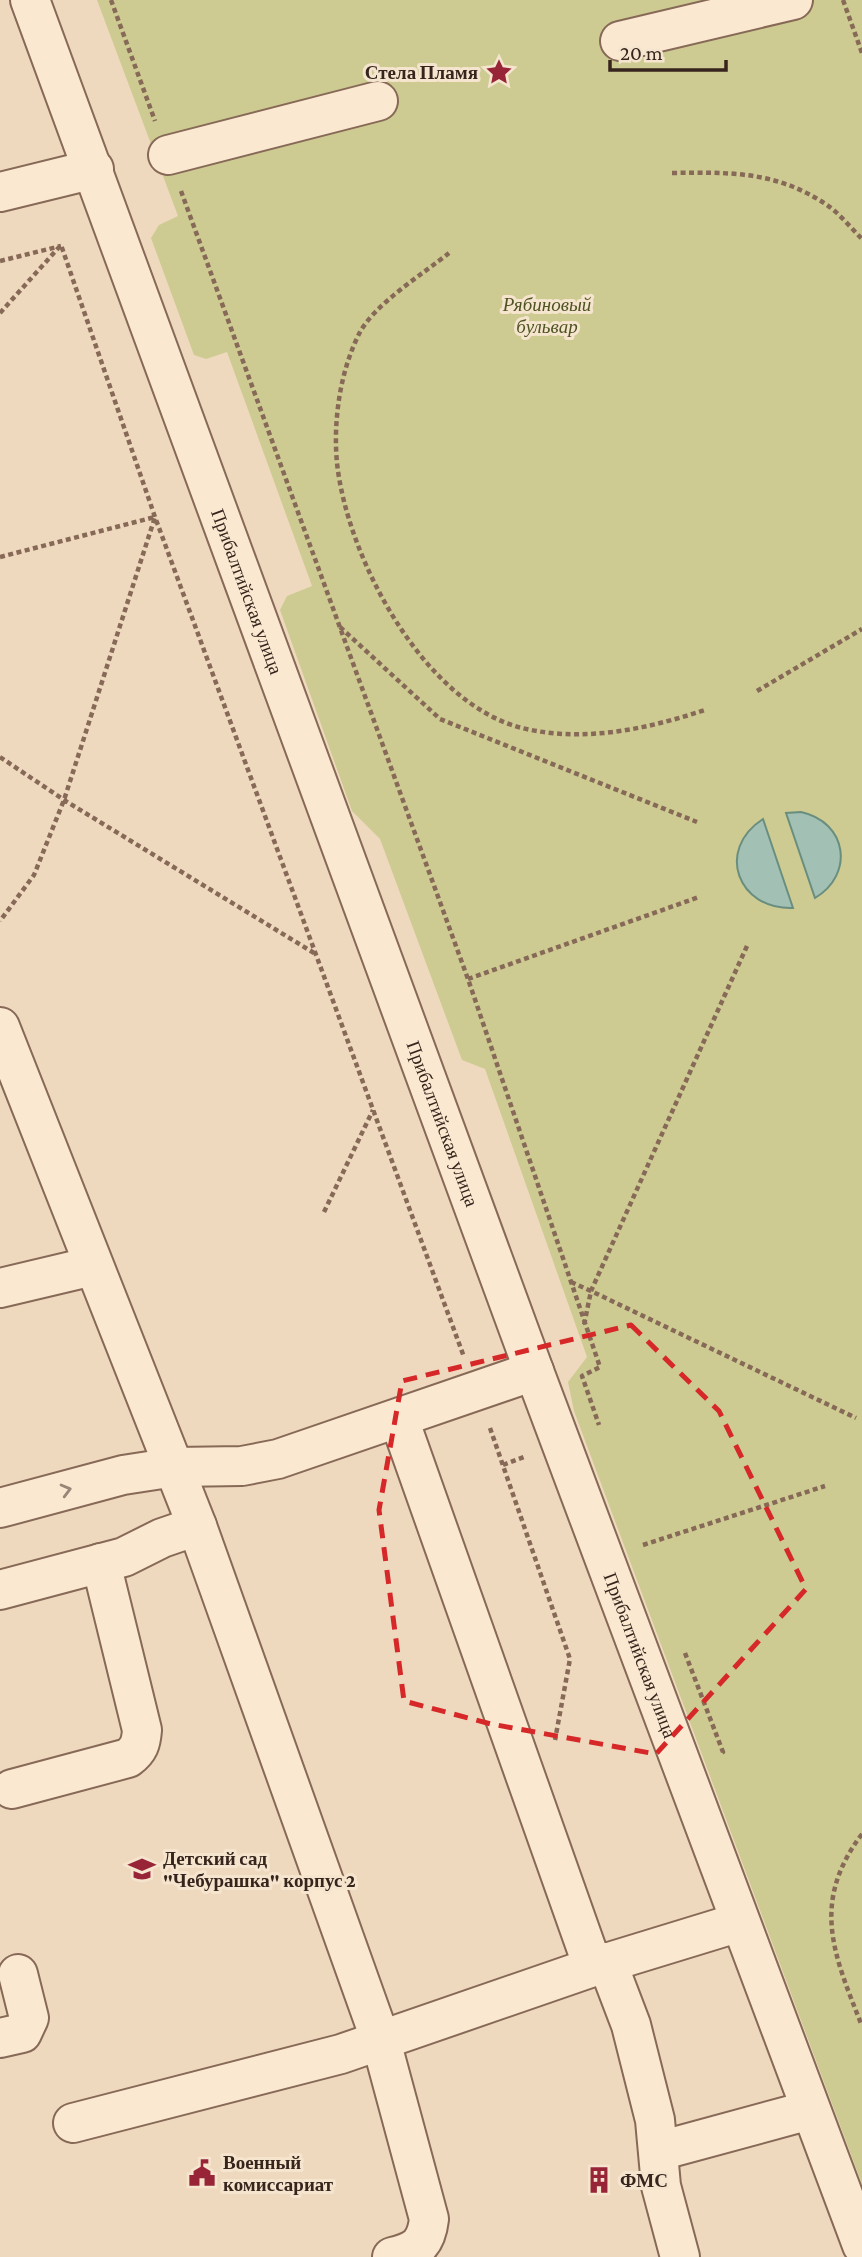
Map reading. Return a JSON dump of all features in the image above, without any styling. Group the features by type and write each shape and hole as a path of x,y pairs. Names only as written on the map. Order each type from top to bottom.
{"street":[{"name":"Прибалтийская улица","path":"30,0 534,1371 862,2245"},
{"path":"620,41 793,0"},
{"path":"167,155 377,101"},
{"path":"0,192 94,169"},
{"path":"0,1027 175,1467 381,2041 429,2219 427,2236 420,2247 392,2257"},
{"path":"0,1288 93,1266"},
{"path":"0,1508 123,1475 175,1467 242,1466 278,1459 534,1371"},
{"path":"399,1419 600,1965 637,2047 659,2151 662,2186 680,2257"},
{"path":"0,1590 101,1563 197,1526"},
{"path":"12,1789 128,1758 137,1751 141,1741 142,1730 101,1563"},
{"path":"73,2123 381,2041 600,1965 740,1922"},
{"path":"0,2038 22,2033 29,2018 18,1974"},
{"path":"659,2151 810,2110"}],"path":[{"path":"111,0 468,979 600,1367 582,1376 600,1427"},
{"path":"842,0 862,53"},
{"path":"672,173 741,172 783,182 828,206 862,239"},
{"path":"0,261 61,245"},
{"path":"0,313 61,245"},
{"path":"61,245 155,517 477,1391 570,1659 553,1751"},
{"path":"449,253 379,309 360,331 345,367 337,417 339,473 344,507 358,551 381,595 407,636 440,679 479,707 520,727 555,733 600,733 656,726 705,709"},
{"path":"0,557 155,517"},
{"path":"0,921 34,875 64,800 155,517"},
{"path":"340,626 440,719 697,822"},
{"path":"757,691 862,629"},
{"path":"0,757 64,800 316,954"},
{"path":"468,979 699,897"},
{"path":"584,1325 591,1291 747,946"},
{"path":"324,1212 373,1109"},
{"path":"570,1282 856,1418"},
{"path":"643,1545 825,1486"},
{"path":"638,1531 648,1558"},
{"path":"683,1648 723,1752"},
{"path":"862,1835 841,1872 832,1902 830,1930 838,1966 862,2026"}],"highlighted area":[{"path":"631,1325 719,1411 806,1589 656,1754 491,1724 404,1701 379,1510 402,1381"}],"green space":[{"name":"Рябиновый бульвар","path":"97,0 862,0 862,2184 574,1411 568,1382 587,1357 485,1069 462,1060 380,839 352,811 280,610 287,596 312,586 227,352 206,359 194,355 151,238 159,225 178,216"}],"shaded area":[{"path":"801,812 828,826 836,837 840,850 836,876 828,888 815,898 786,813"},
{"path":"763,819 793,908 774,906 758,899 747,889 739,876 737,861 740,846 748,832"}],"place":[{"name":"Стела Пламя","path":"499,72"},
{"name":"Детский сад \"Чебурашка\" корпус 2","path":"142,1869"},
{"name":"Военный комиссариат","path":"202,2173"},
{"name":"ФМС","path":"599,2180"}]}
